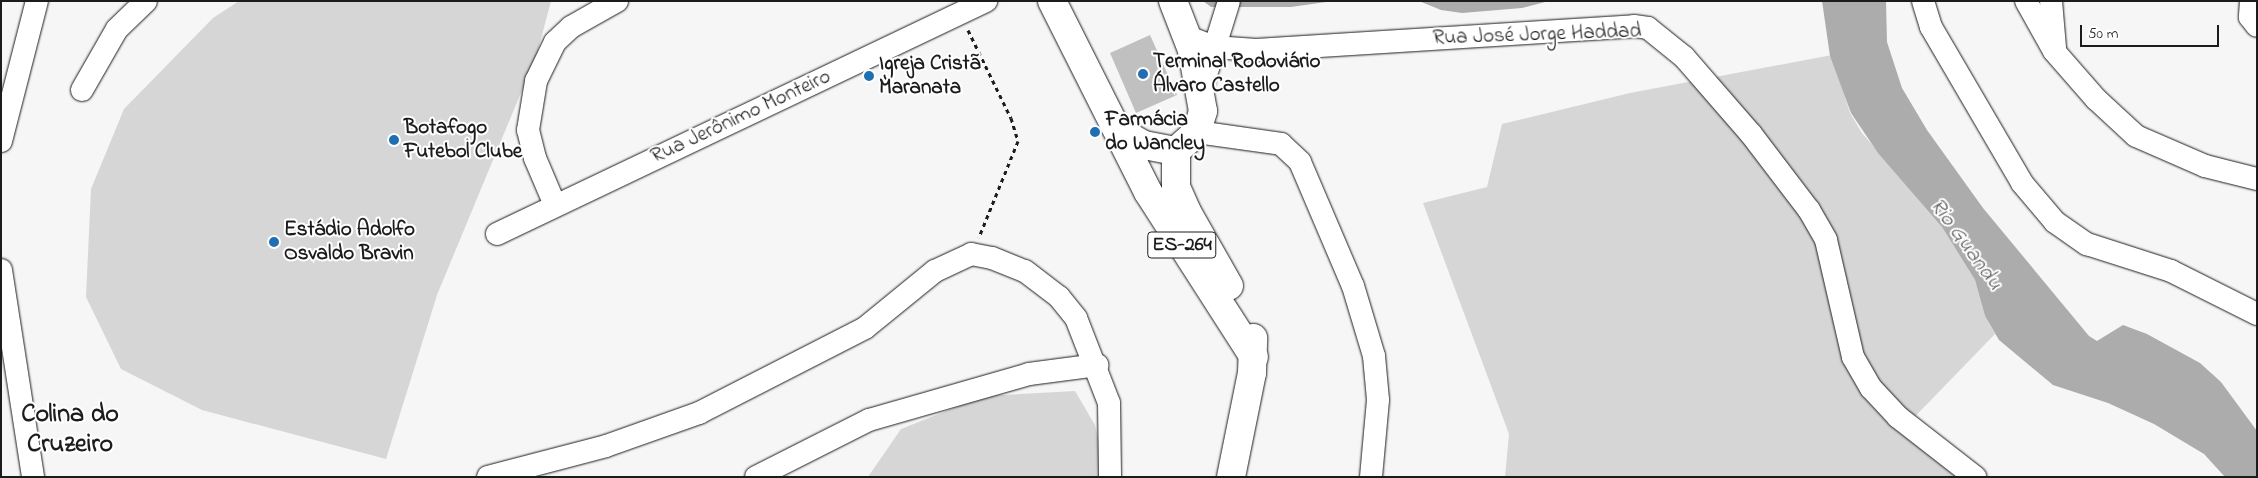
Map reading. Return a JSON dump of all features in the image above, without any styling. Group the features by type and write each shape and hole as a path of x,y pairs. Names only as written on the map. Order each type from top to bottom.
{"main road":[{"name":"ES-264","path":"1052,1 1148,192 1254,357"},
{"path":"1118,130 1144,145 1176,151 1197,132 1203,111 1198,45 1173,1"},
{"name":"ES-264","path":"1176,151 1176,187 1187,212 1244,309 1253,337 1254,357 1231,477"}],"street":[{"path":"1,140 4,109 37,1"},
{"path":"82,90 117,29 146,1"},
{"path":"555,206 535,158 528,130 529,107 549,50 571,27 617,1"},
{"name":"Rua Jerônimo Monteiro","path":"498,234 986,1"},
{"path":"1198,45 1229,1"},
{"path":"1923,1 1931,28 2022,183 2055,222 2087,244 2171,271 2257,314"},
{"path":"2026,1 2054,51 2096,99 2136,136 2205,166 2257,179"},
{"path":"2051,1 2054,51"},
{"path":"2251,1 2250,18 2257,26"},
{"name":"Rua José Jorge Haddad","path":"1198,45 1256,50 1648,28 1684,57 1752,134 1809,210 1826,240 1853,357 1871,388 1898,417 1975,477"},
{"path":"1197,132 1281,144 1300,162 1353,286 1374,356 1378,400 1371,477"},
{"path":"488,477 606,446 699,413 865,328 936,272 972,254 1010,264 1059,297 1076,318 1097,365 1110,403 1110,477"},
{"path":"1,270 33,477"},
{"path":"756,477 869,420 1029,374 1097,365"}],"path":[{"path":"960,13 1011,118 1018,141 972,254"}],"shaded area":[{"name":"Estádio Adolfo Osvaldo Bravin","path":"239,1 551,1 537,54 437,295 386,459 202,410 121,369 86,297 91,189 124,109 213,18"},
{"path":"1832,55 1850,113 1862,133 1942,227 1975,280 1985,316 1995,334 1900,432 1956,477 1505,477 1509,434 1423,203 1487,187 1502,124 1630,93"},
{"path":"1075,391 1095,425 1106,477 868,477 901,429 984,396"}],"water":[{"path":"1203,1 1333,1 1291,7 1211,7"},
{"path":"1419,1 1549,1 1522,8 1462,13 1441,10"},
{"name":"Rio Guandu","path":"1822,1 1886,1 1887,42 1902,88 1927,130 1983,208 2089,336 2097,341 2123,325 2147,334 2200,363 2221,382 2257,431 2257,477 2225,477 2204,454 2154,424 2108,403 2053,385 1999,340 1985,316 1975,280 1942,227 1878,153 1851,113 1830,56"}],"building":[{"name":"Terminal Rodoviário Álvaro Castello","path":"1150,35 1177,95 1136,113 1110,53"}],"place":[{"name":"Terminal Rodoviário Álvaro Castello","path":"1143,74"},
{"name":"Igreja Cristã Maranata","path":"869,76"},
{"name":"Farmácia do Wancley","path":"1095,132"},
{"name":"Botafogo Futebol Clube","path":"394,140"},
{"name":"Estádio Adolfo Osvaldo Bravin","path":"274,242"}],"district":[{"name":"Colina do Cruzeiro","path":"70,431"}]}
